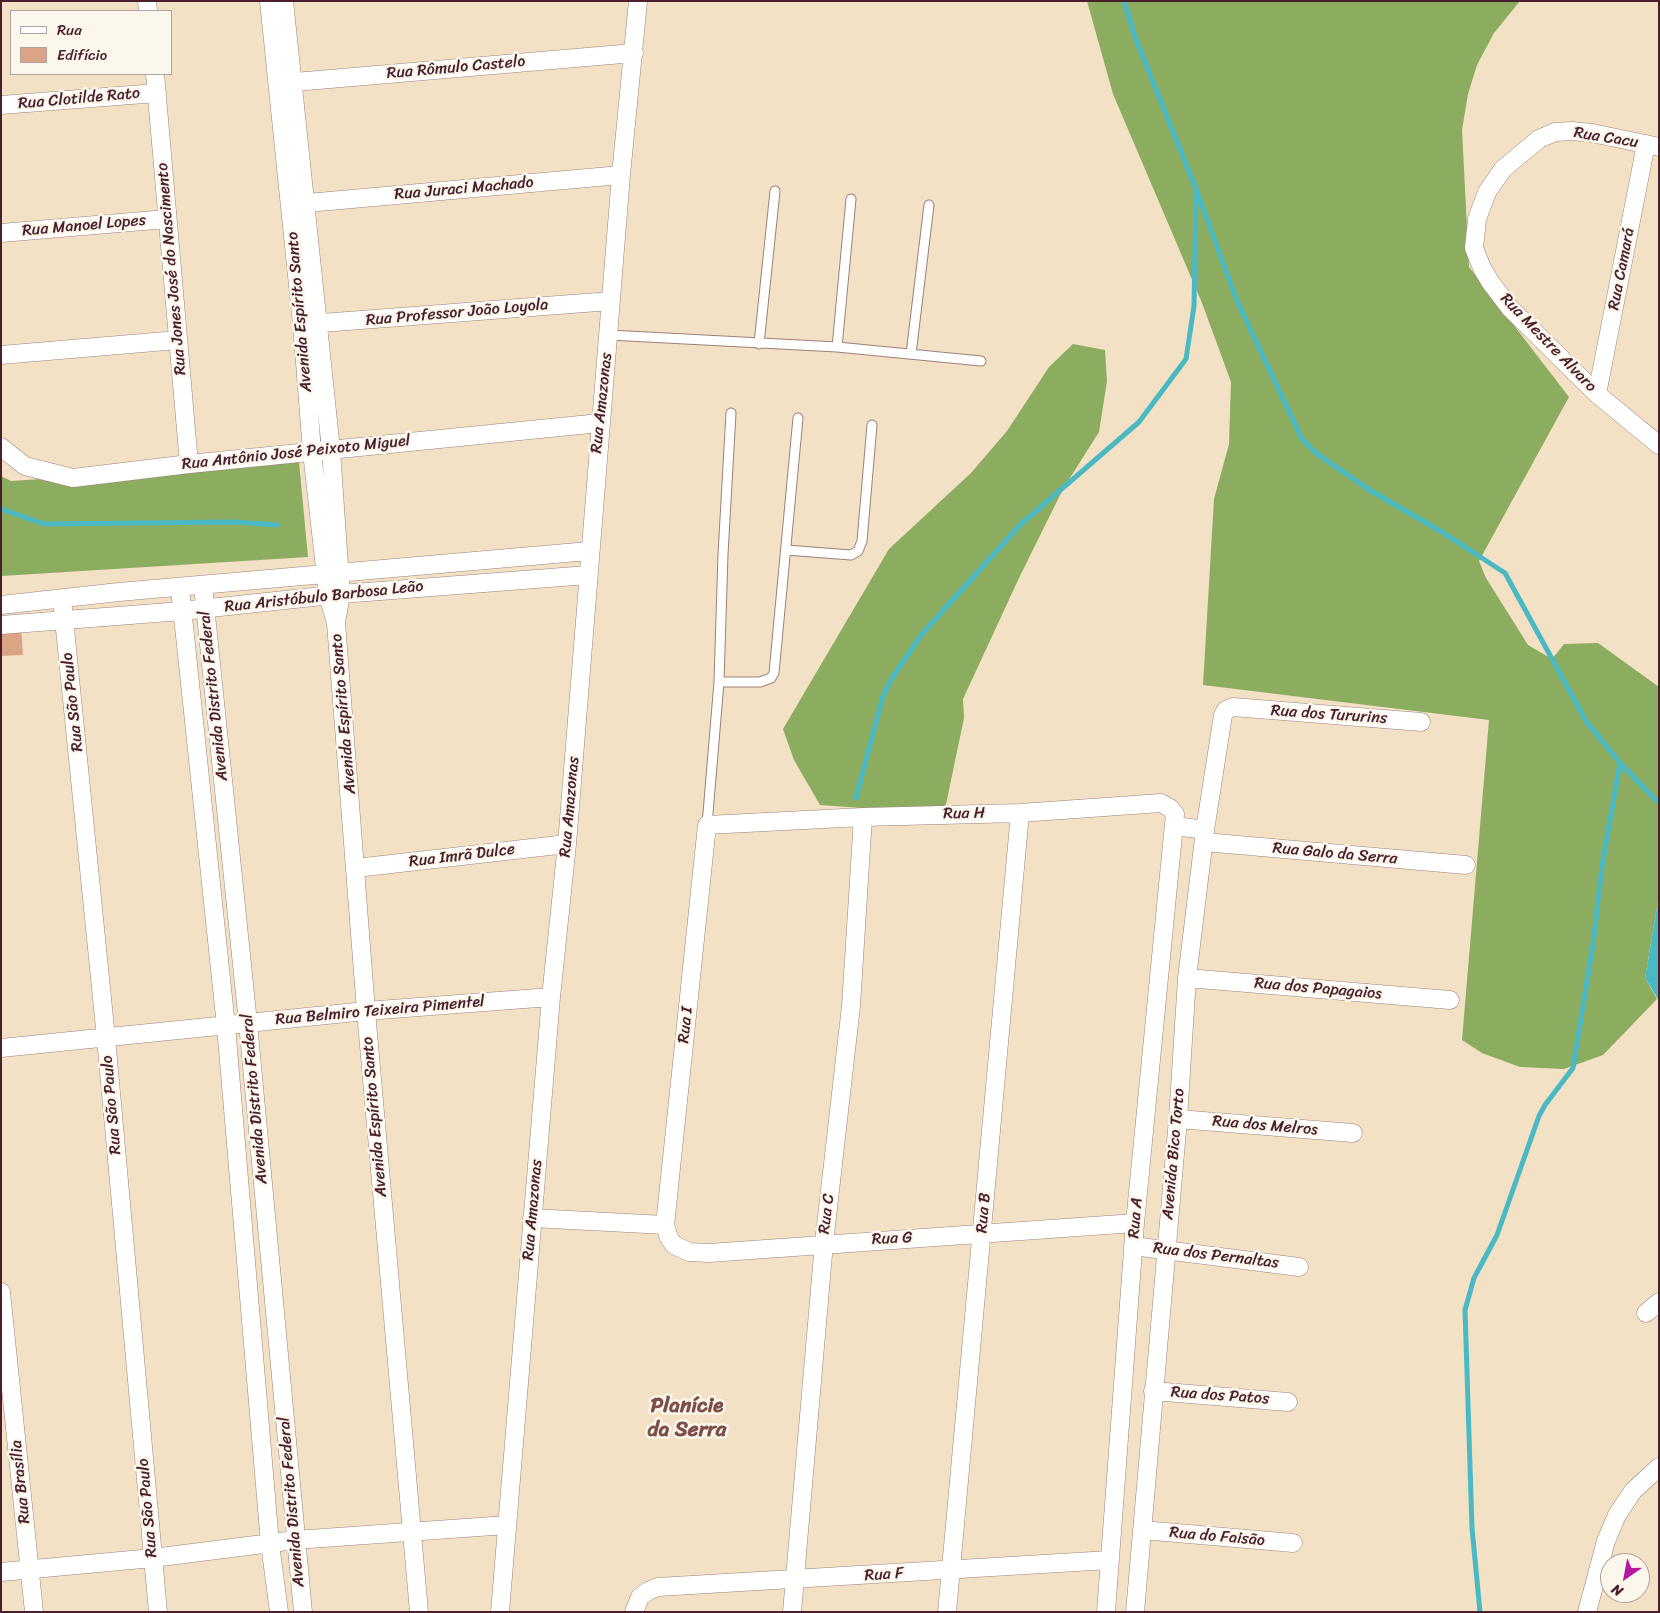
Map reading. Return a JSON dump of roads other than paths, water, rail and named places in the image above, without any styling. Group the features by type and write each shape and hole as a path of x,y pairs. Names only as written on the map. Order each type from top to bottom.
{"street":[{"name":"Avenida Espírito Santo","path":"270,1 307,203 311,324 312,452 333,574"},
{"name":"Avenida Espírito Santo","path":"284,1 285,83 311,324 331,450 333,574 336,623 366,1011 410,1530 419,1612"},
{"name":"Rua Amazonas","path":"500,1612 551,997 567,844 600,423 609,335 620,175 638,1"},
{"name":"Rua Rômulo Castelo","path":"285,83 634,53"},
{"name":"Rua Jones José do Nascimento","path":"155,75 189,464"},
{"name":"Rua Clotilde Rato","path":"1,105 157,93"},
{"name":"Rua Cacu","path":"1487,192 1503,169 1539,139 1555,132 1592,133 1652,145"},
{"name":"Rua Camará","path":"1597,394 1652,145"},
{"name":"Rua Juraci Machado","path":"307,203 620,175"},
{"name":"Rua Mestre Alvaro","path":"1487,192 1477,219 1474,248 1482,268 1510,308 1597,394 1659,445"},
{"name":"Rua Manoel Lopes","path":"1,233 167,219"},
{"name":"Rua Professor João Loyola","path":"311,324 611,300"},
{"path":"1,355 178,340"},
{"name":"Rua Antônio José Peixoto Miguel","path":"1,447 25,466 73,478 189,464 600,423"},
{"path":"1,606 590,551"},
{"name":"Rua Aristóbulo Barbosa Leão","path":"1,625 205,609 334,594 588,575"},
{"name":"Avenida Distrito Federal","path":"203,586 248,1023 302,1612"},
{"name":"Avenida Distrito Federal","path":"180,588 226,1026 270,1544 278,1612"},
{"name":"Rua São Paulo","path":"62,599 66,621 106,1038 158,1612"},
{"name":"Avenida Bico Torto","path":"1135,1612 1152,1391 1178,1119 1187,978 1204,836 1223,715 1229,708 1238,708"},
{"name":"Rua dos Tururins","path":"1238,708 1421,722"},
{"name":"Rua H","path":"707,825 863,817 1020,813 1161,803 1173,811 1175,826"},
{"name":"Rua B","path":"947,1612 1020,813"},
{"name":"Rua C","path":"792,1612 824,1243 851,1006 863,817"},
{"name":"Rua I","path":"665,1225 707,825"},
{"path":"1175,826 1204,836"},
{"name":"Rua A","path":"1106,1612 1135,1223 1175,826"},
{"name":"Rua Galo da Serra","path":"1204,836 1466,865"},
{"name":"Rua Imrã Dulce","path":"356,868 567,844"},
{"name":"Rua dos Papagaios","path":"1187,978 1450,1000"},
{"name":"Rua Belmiro Teixeira Pimentel","path":"1,1048 366,1011 551,997"},
{"name":"Rua dos Melros","path":"1178,1119 1353,1133"},
{"path":"532,1218 665,1225"},
{"name":"Rua G","path":"665,1225 669,1238 674,1245 689,1252 710,1253 824,1243 1135,1223"},
{"name":"Rua dos Pernaltas","path":"1134,1246 1299,1267"},
{"name":"Rua Brasília","path":"1,1292 34,1612"},
{"name":"Rua dos Patos","path":"1152,1391 1288,1402"},
{"path":"1587,1612 1606,1541 1617,1516 1633,1491 1659,1467"},
{"path":"1,1572 153,1558 295,1540 507,1524"},
{"name":"Rua do Faisão","path":"1142,1530 1293,1543"},
{"name":"Rua F","path":"634,1612 640,1596 658,1587 1110,1560"}],"lane":[{"path":"759,344 775,191"},
{"path":"837,347 852,200"},
{"path":"911,354 929,206"},
{"path":"609,335 837,347 981,361"},
{"path":"707,825 719,682 723,554 731,413"},
{"path":"719,682 760,682 771,678 774,673 798,418"},
{"path":"786,550 841,555 851,555 858,551 862,542 872,425"}],"water":[{"path":"1659,895 1659,1001 1645,978"}],"waterway":[{"path":"1124,1 1135,37 1196,189 1237,301 1302,439 1316,453 1368,489 1442,532 1505,573 1586,721 1620,763 1659,803"},
{"path":"856,798 883,696 892,678 922,634 1020,525 1139,422 1186,359 1194,306 1196,192"},
{"path":"1,509 44,524 235,522 277,525"},
{"path":"1480,1612 1472,1528 1465,1310 1474,1278 1497,1235 1539,1116 1573,1068 1593,944 1602,866 1620,763"}],"district":[{"name":"Planície da Serra","path":"687,1419"}]}
